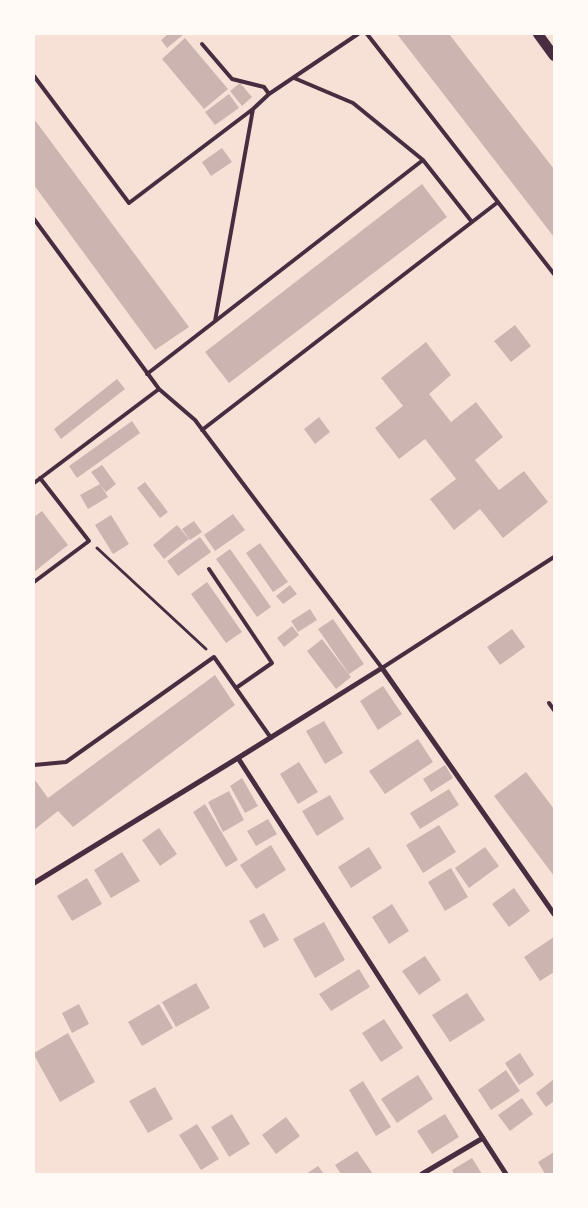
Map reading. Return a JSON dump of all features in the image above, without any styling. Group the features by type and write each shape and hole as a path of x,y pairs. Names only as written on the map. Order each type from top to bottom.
{"main road":[{"path":"538,34 554,56"}],"street":[{"path":"34,883 382,668 554,914"},
{"path":"238,758 506,1174"},
{"path":"422,1174 483,1138"}],"lane":[{"path":"34,76 129,203 269,94 358,34"},
{"path":"367,34 554,274"},
{"path":"202,44 232,79 264,87 269,94"},
{"path":"294,78 352,103 423,160 472,222"},
{"path":"215,321 252,109"},
{"path":"148,374 423,160"},
{"path":"202,430 498,202"},
{"path":"34,219 159,389 195,420 382,668 554,557"},
{"path":"34,483 159,389"},
{"path":"34,582 89,541 40,478"},
{"path":"209,569 272,663 236,688"},
{"path":"34,765 66,762 214,657 271,738"},
{"path":"549,703 554,710"}],"path":[{"path":"89,541 214,657"}],"building":[{"path":"168,34 184,34 167,48 161,40"},
{"path":"397,34 449,34 554,169 554,237"},
{"path":"185,38 228,89 204,109 162,59"},
{"path":"240,83 252,97 242,106 230,91"},
{"path":"229,94 239,108 215,125 205,112"},
{"path":"34,119 189,327 155,350 34,185"},
{"path":"222,148 232,162 211,176 202,162"},
{"path":"422,184 447,217 229,383 205,352"},
{"path":"515,325 531,346 511,362 494,341"},
{"path":"426,342 451,375 429,394 451,422 476,402 503,437 475,460 499,490 524,471 548,502 503,538 480,509 454,530 430,499 456,479 425,439 399,459 375,428 403,406 381,378"},
{"path":"117,379 125,389 61,439 54,429"},
{"path":"319,417 330,432 315,444 304,429"},
{"path":"132,421 140,433 77,478 69,466"},
{"path":"102,465 116,484 106,492 91,472"},
{"path":"145,482 168,512 160,518 137,488"},
{"path":"100,484 108,497 88,509 80,495"},
{"path":"42,511 68,545 34,572 34,517"},
{"path":"233,514 245,530 215,551 204,535"},
{"path":"111,515 129,544 113,554 95,525"},
{"path":"194,521 202,532 190,540 182,529"},
{"path":"177,525 189,539 164,559 153,545"},
{"path":"200,537 211,552 178,576 167,561"},
{"path":"260,543 288,582 273,592 246,553"},
{"path":"230,549 271,607 257,617 216,559"},
{"path":"207,582 242,632 226,643 191,594"},
{"path":"290,585 297,594 283,604 276,596"},
{"path":"310,609 317,620 298,632 291,621"},
{"path":"333,619 364,664 349,674 318,629"},
{"path":"292,626 299,635 284,647 277,638"},
{"path":"512,629 525,647 500,665 487,647"},
{"path":"322,639 351,677 336,689 307,651"},
{"path":"215,675 235,705 73,827 58,811 34,830 35,780 48,798"},
{"path":"383,686 402,714 378,730 360,701"},
{"path":"324,721 343,753 325,764 306,731"},
{"path":"418,739 433,762 385,794 369,771"},
{"path":"299,762 318,792 298,804 280,774"},
{"path":"445,765 453,778 431,792 423,779"},
{"path":"526,772 554,809 554,876 494,796"},
{"path":"242,778 258,806 245,813 230,786"},
{"path":"449,789 459,805 420,829 410,813"},
{"path":"229,791 244,820 223,832 208,802"},
{"path":"330,795 344,819 317,836 302,811"},
{"path":"205,804 238,860 226,867 193,812"},
{"path":"268,819 277,834 256,846 247,831"},
{"path":"439,825 456,852 423,873 406,845"},
{"path":"159,828 177,854 160,866 142,840"},
{"path":"271,845 286,870 256,889 240,865"},
{"path":"369,847 382,868 351,888 338,867"},
{"path":"485,847 499,866 469,888 455,868"},
{"path":"122,852 140,881 111,898 94,870"},
{"path":"451,868 468,897 445,911 428,882"},
{"path":"87,878 102,904 72,921 57,896"},
{"path":"514,888 530,911 509,927 492,904"},
{"path":"392,904 409,931 389,944 372,917"},
{"path":"264,913 279,940 264,948 249,921"},
{"path":"324,922 345,960 315,978 293,939"},
{"path":"554,937 554,972 540,981 524,957"},
{"path":"425,956 441,980 419,995 402,971"},
{"path":"359,969 370,987 331,1011 319,994"},
{"path":"196,983 210,1008 176,1027 162,1002"},
{"path":"467,993 485,1020 450,1042 432,1015"},
{"path":"79,1004 89,1024 72,1033 62,1013"},
{"path":"159,1004 173,1028 142,1046 128,1022"},
{"path":"384,1019 403,1048 381,1062 362,1033"},
{"path":"68,1033 95,1082 60,1102 34,1053"},
{"path":"520,1053 534,1075 519,1085 505,1063"},
{"path":"506,1070 520,1091 491,1110 478,1090"},
{"path":"418,1075 433,1099 397,1123 381,1099"},
{"path":"554,1079 554,1101 546,1107 536,1093"},
{"path":"363,1081 391,1127 376,1136 349,1090"},
{"path":"155,1087 173,1119 148,1133 129,1101"},
{"path":"522,1098 533,1114 510,1131 498,1115"},
{"path":"232,1114 250,1144 229,1157 211,1127"},
{"path":"445,1114 459,1137 432,1154 417,1131"},
{"path":"286,1117 300,1136 276,1154 262,1135"},
{"path":"197,1124 219,1159 201,1170 179,1135"},
{"path":"357,1151 373,1174 341,1174 335,1165"},
{"path":"554,1152 554,1174 545,1174 538,1162"},
{"path":"472,1158 482,1174 454,1174 452,1170"},
{"path":"318,1166 324,1174 306,1174"}]}
